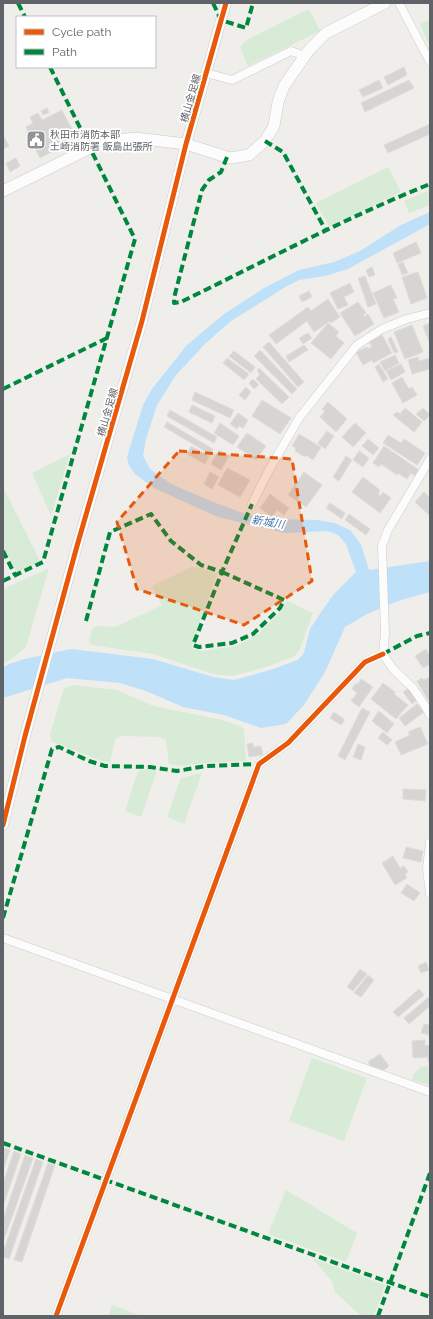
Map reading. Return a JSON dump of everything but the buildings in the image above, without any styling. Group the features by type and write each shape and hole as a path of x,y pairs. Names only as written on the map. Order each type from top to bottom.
{"main road":[{"path":"3,191 90,148 111,141 135,138 186,144 230,158 249,155 266,141 274,126 278,102 284,86 305,56 326,33 385,3"}],"street":[{"name":"横山金足線","path":"3,825 25,736 142,321 186,144 226,3"},
{"path":"400,3 430,62"},
{"path":"206,73 232,80 291,51 305,56"},
{"path":"252,504 268,472 299,418 357,345 382,329 407,319 430,313"},
{"path":"430,459 388,530 382,546 385,634 383,654 393,669 413,688 430,715"},
{"path":"56,1316 259,764 288,743 365,662 383,654"},
{"path":"430,842 427,870 430,894"},
{"path":"3,938 173,998 430,1092"}],"highlighted area":[{"path":"179,451 292,459 312,581 244,625 137,589 117,522"}],"green space":[{"path":"309,9 320,31 248,66 240,47 245,41"},
{"path":"430,19 430,46 420,24"},
{"path":"388,167 401,192 329,227 316,203"},
{"path":"430,190 430,205 409,213 404,201"},
{"path":"70,454 51,516 32,473"},
{"path":"3,487 40,561 17,573 3,546"},
{"path":"192,567 202,568 217,574 191,648 202,651 236,646 257,635 281,611 287,601 313,613 300,649 295,656 269,666 233,676 213,674 153,654 92,645 89,641 92,629 96,626 116,627 162,605 152,586"},
{"path":"49,568 26,647 13,658 3,663 3,589"},
{"path":"73,685 117,690 153,706 222,720 242,727 244,729 246,761 180,766 169,764 166,740 160,737 120,736 115,740 110,762 102,761 52,742 50,734 64,688"},
{"path":"146,769 157,771 141,817 125,811 138,771"},
{"path":"202,773 184,824 167,817 181,778"},
{"path":"312,1058 367,1078 344,1141 289,1121"},
{"path":"430,1066 430,1085 412,1080 414,1073 421,1067"},
{"path":"286,1190 357,1233 346,1262 268,1234"},
{"path":"312,1258 385,1285 374,1316 361,1316 335,1292 332,1281"},
{"path":"112,1305 142,1316 108,1316"}],"water":[{"name":"新城川","path":"430,212 430,224 348,269 325,276 299,280 231,321 205,344 176,375 157,405 146,439 143,456 150,469 171,484 243,513 274,519 317,520 335,523 350,530 361,544 369,570 430,561 430,592 398,601 367,614 345,627 325,672 304,705 286,724 261,728 224,715 183,707 146,691 120,683 67,678 3,698 3,668 9,664 25,659 71,649 153,659 213,677 234,680 298,660 304,653 310,629 319,615 334,594 356,572 346,544 338,535 328,531 285,533 218,517 154,488 135,474 129,466 127,457 143,405 152,389 186,346 224,314 264,288 299,270 334,262 360,251 401,225"}],"marked path":[{"path":"18,3 24,16"},
{"path":"213,3 221,20 246,28 253,3"},
{"path":"3,581 43,562 135,239 50,68"},
{"path":"265,141 283,152 326,231"},
{"path":"227,157 221,172 209,180 202,190 174,298 174,303 181,302 367,211 430,184"},
{"path":"3,389 107,338"},
{"path":"86,621 110,532 151,514 171,541 201,565 222,572 252,504"},
{"path":"3,551 15,575"},
{"path":"222,572 284,600 280,608 253,634 232,643 199,647 193,645 222,572"},
{"path":"383,654 417,636 430,633"},
{"path":"3,918 52,749 59,747 89,761 105,766 150,767 177,771 206,766 259,764"},
{"path":"3,1143 430,1297"},
{"path":"378,1316 430,1173"}],"cycle path":[{"path":"3,825 25,736 77,546 142,321 186,144 226,3"},
{"path":"56,1316 259,764 288,743 365,662 383,654"}],"place":[{"name":"秋田市消防本部 土崎消防署 飯島出張所","path":"36,140"}]}
